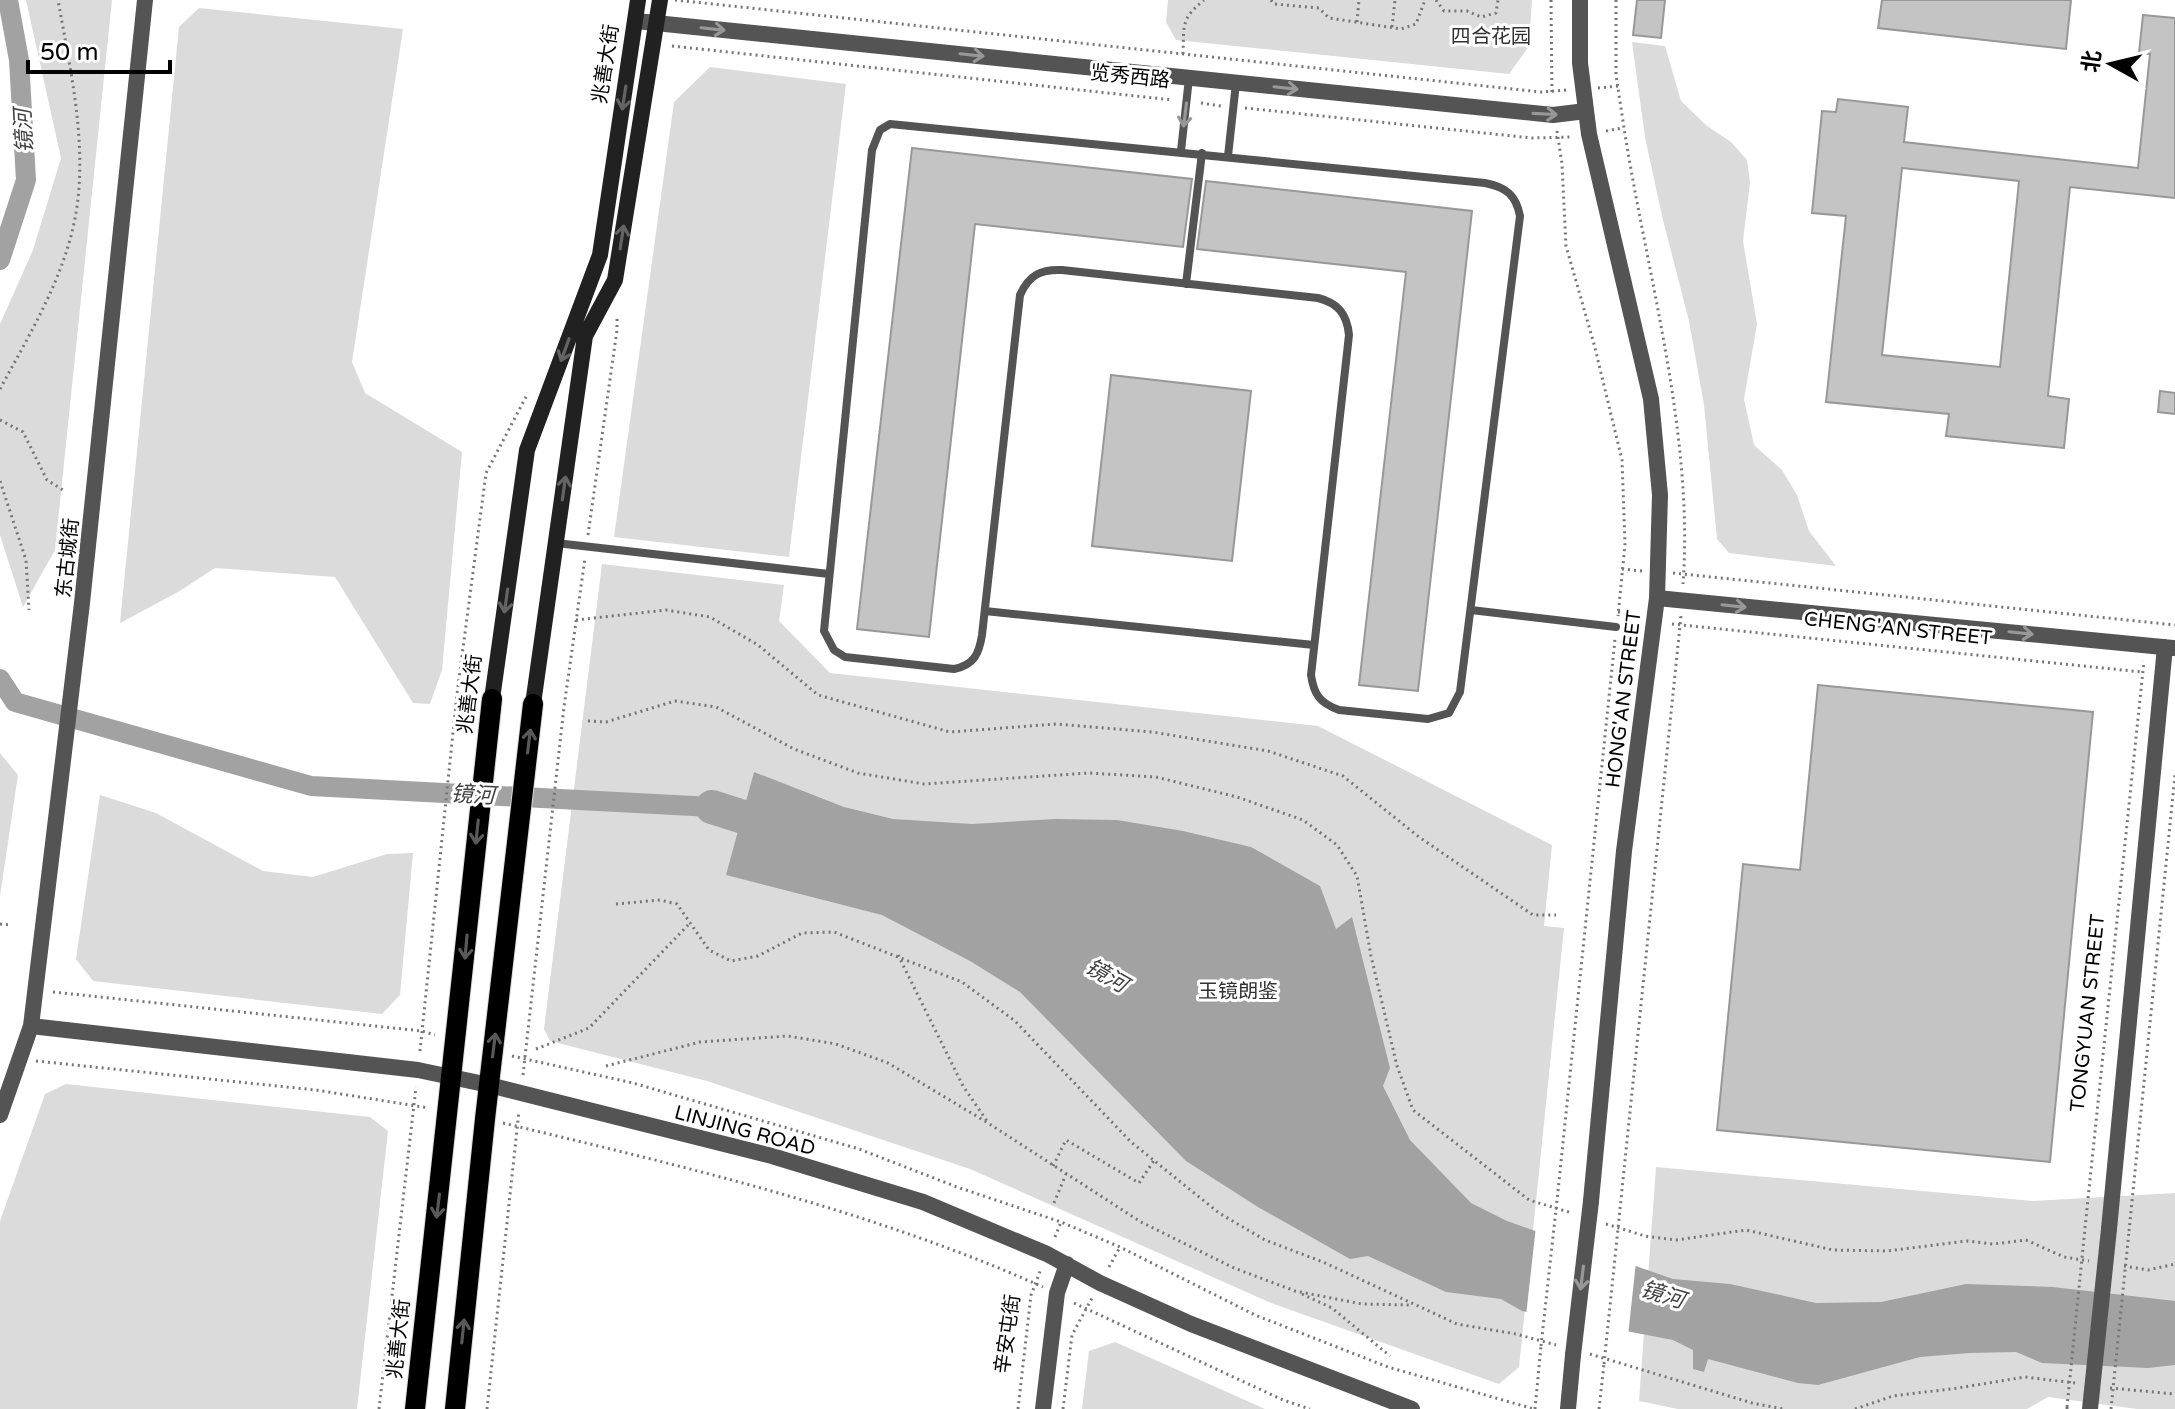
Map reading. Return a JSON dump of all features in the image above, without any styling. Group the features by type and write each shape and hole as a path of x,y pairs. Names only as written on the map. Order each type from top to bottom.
{"main road":[{"name":"兆善大街","path":"415,1409 492,699 527,450 600,255 638,0"},
{"path":"455,1409 533,704 585,336 615,280 660,0"}],"street":[{"name":"东古城街","path":"0,1115 31,1026 82,603 145,0"},
{"name":"HONG'AN STREET","path":"1568,1409 1570,1350 1591,1201 1624,851 1657,598 1660,495 1651,399 1589,134 1582,89 1580,0"},
{"name":"览秀西路","path":"636,21 1553,115 1586,111"},
{"name":"CHENG'AN STREET","path":"1657,598 2170,648"},
{"path":"2090,1409 2163,674 2170,648"},
{"name":"LINJING ROAD","path":"31,1026 418,1070 772,1156 923,1202 1047,1254 1100,1283 1191,1324 1412,1409"},
{"path":"1043,1409 1057,1293 1067,1264"}],"lane":[{"path":"1181,151 1189,78"},
{"path":"1228,156 1236,83"},
{"path":"890,124 907,124 1202,153 1485,183 1509,192 1518,202 1520,216 1471,610 1456,705 1449,713 1428,719 1339,710 1327,706 1313,689 1314,645 1349,335 1347,320 1331,302 1318,298 1047,269 1035,274 1020,295 985,611 980,649 974,660 965,667 954,669 845,657 834,650 824,631 829,574 872,150 880,130 890,124"},
{"path":"1186,284 1202,153"},
{"path":"556,543 829,574"},
{"path":"1471,610 1616,627"},
{"path":"985,611 1314,645"}],"path":[{"path":"0,389 51,293 72,232 79,168 73,81 58,0"},
{"name":"览秀西路","path":"673,0 1541,92 1619,86"},
{"path":"1183,54 1183,31 1188,14 1204,0"},
{"path":"1271,0 1274,4 1319,8 1329,18 1401,29 1416,24 1425,0"},
{"path":"1357,22 1359,0"},
{"path":"1392,27 1395,0"},
{"path":"1436,0 1444,11 1467,11 1481,17 1496,13 1498,0"},
{"name":"HONG'AN STREET","path":"1535,1409 1625,544 1622,460 1566,246 1562,164 1553,115 1551,0"},
{"name":"览秀西路","path":"653,44 1558,139 1624,128"},
{"path":"487,1409 564,707 617,330 615,280"},
{"path":"0,420 23,432 47,480 63,490"},
{"path":"0,481 26,560 29,610"},
{"name":"CHENG'AN STREET","path":"1622,569 2175,625"},
{"path":"576,620 666,610 710,617 758,645 818,695 950,732 1056,724 1152,732 1268,751 1343,776 1419,837 1533,915 1556,915"},
{"name":"CHENG'AN STREET","path":"1618,612 1680,626 2163,674"},
{"name":"TONGYUAN STREET","path":"2067,1408 2150,621"},
{"name":"兆善大街","path":"379,1409 457,694"},
{"path":"588,721 606,722 675,701 716,707 794,749 858,773 924,784 1089,773 1156,777 1237,797 1303,820 1337,845 1357,876 1371,956 1394,1052 1413,1110 1529,1200 1572,1213"},
{"path":"2111,1409 2175,775"},
{"path":"616,904 660,900 677,904 709,950 731,961 758,956 802,933 834,932 962,982 1015,1021 1131,1142 1219,1213 1265,1240 1323,1262 1457,1324 1516,1334 1637,1366 1752,1403 1783,1409"},
{"path":"536,1049 589,1028 691,922"},
{"path":"0,924 10,925"},
{"path":"898,955 963,1086 988,1123"},
{"path":"606,1066 700,1042 788,1036 836,1044 888,1063 988,1123 1141,1222 1234,1268 1332,1308 1390,1356"},
{"path":"20,1059 316,1090 449,1112"},
{"path":"485,1119 786,1195 921,1240 1057,1293 1283,1400 1310,1409"},
{"path":"1053,1166 1066,1140 1139,1183 1155,1159"},
{"path":"1054,1203 1066,1174"},
{"path":"1599,1409 1620,1209"},
{"name":"辛安屯街","path":"1018,1409 1031,1295 1061,1222"},
{"path":"1601,1222 1645,1236 1676,1240 1746,1230 1833,1250 1886,1251 1967,1241 1993,1244 2026,1240 2064,1257 2092,1261"},
{"path":"1063,1409 1072,1335 1120,1247"},
{"path":"2120,1266 2148,1270 2175,1264"},
{"path":"1295,1291 1362,1304 1414,1305"},
{"path":"1855,1409 1893,1396 2025,1377 2077,1383"},
{"path":"2107,1387 2175,1394"}],"green space":[{"path":"26,0 112,0 55,550 23,607 0,535 0,324 33,250 61,158"},
{"name":"四合花园","path":"1168,0 1532,0 1529,46 1509,74 1176,40 1166,22"},
{"path":"199,8 403,29 352,362 365,393 462,452 442,670 430,704 413,703 335,577 215,568 120,623 179,27"},
{"path":"1632,42 1665,46 1681,101 1707,126 1731,142 1747,160 1750,182 1743,241 1757,324 1744,399 1754,445 1782,470 1797,495 1809,531 1836,566 1729,553 1717,539 1704,405 1689,321 1645,137"},
{"path":"710,67 846,84 789,557 614,537 674,102"},
{"name":"玉镜朗鉴","path":"602,564 784,585 779,621 830,673 1318,726 1552,845 1544,926 1564,928 1519,1367 1499,1384 1271,1303 970,1169 707,1081 550,1041 544,1029"},
{"path":"0,753 18,775 0,896"},
{"path":"100,795 156,813 263,871 313,877 387,854 413,853 400,995 382,1014 93,981 76,959"},
{"path":"66,1084 370,1117 388,1131 357,1409 0,1409 0,1221 45,1094"},
{"path":"1656,1167 2033,1201 2175,1193 2175,1409 2137,1409 2048,1397 2027,1409 1678,1409 1639,1401"},
{"path":"1115,1342 1265,1409 1082,1409 1089,1351"}],"water":[{"path":"754,772 844,807 893,819 972,824 1055,819 1117,820 1183,831 1251,847 1320,886 1336,929 1352,917 1390,1068 1383,1086 1410,1140 1471,1203 1507,1221 1673,1279 1730,1284 1816,1303 1881,1302 1966,1284 2053,1287 2175,1301 2175,1365 2148,1368 2042,1363 2016,1352 1920,1357 1818,1385 1798,1383 1708,1359 1704,1372 1693,1369 1693,1350 1673,1340 1522,1311 1501,1299 1446,1292 1368,1256 1350,1259 1258,1207 1186,1161 1020,992 970,961 882,915 726,875"}],"pier":[{"path":"1536,1226 1636,1262 1628,1336 1526,1316"}],"building":[{"path":"1637,0 1665,0 1661,38 1633,35"},
{"path":"1882,0 2071,0 2066,49 1878,28"},
{"path":"2143,15 2175,18 2175,198 2070,187 2048,396 2069,399 2064,448 1946,436 1949,414 1826,402 1846,216 1812,213 1822,111 1836,112 1838,99 1908,107 1904,142 2138,168 2150,54 2139,53","holes":["1902,168 2019,181 2000,367 1882,355"]},
{"path":"912,148 1192,179 1183,247 975,224 929,637 857,629"},
{"path":"1206,181 1472,211 1418,691 1359,685 1406,272 1197,249"},
{"path":"1111,375 1251,391 1232,561 1092,546"},
{"path":"2160,391 2175,393 2175,414 2158,412"},
{"path":"1818,685 2093,712 2050,1162 1717,1130 1743,864 1800,870"}],"waterway":[{"name":"镜河","path":"0,260 26,180 19,60 8,0"},
{"name":"镜河","path":"0,679 15,702 311,786 712,807"},
{"name":"镜河","path":"712,807 784,830"}]}
